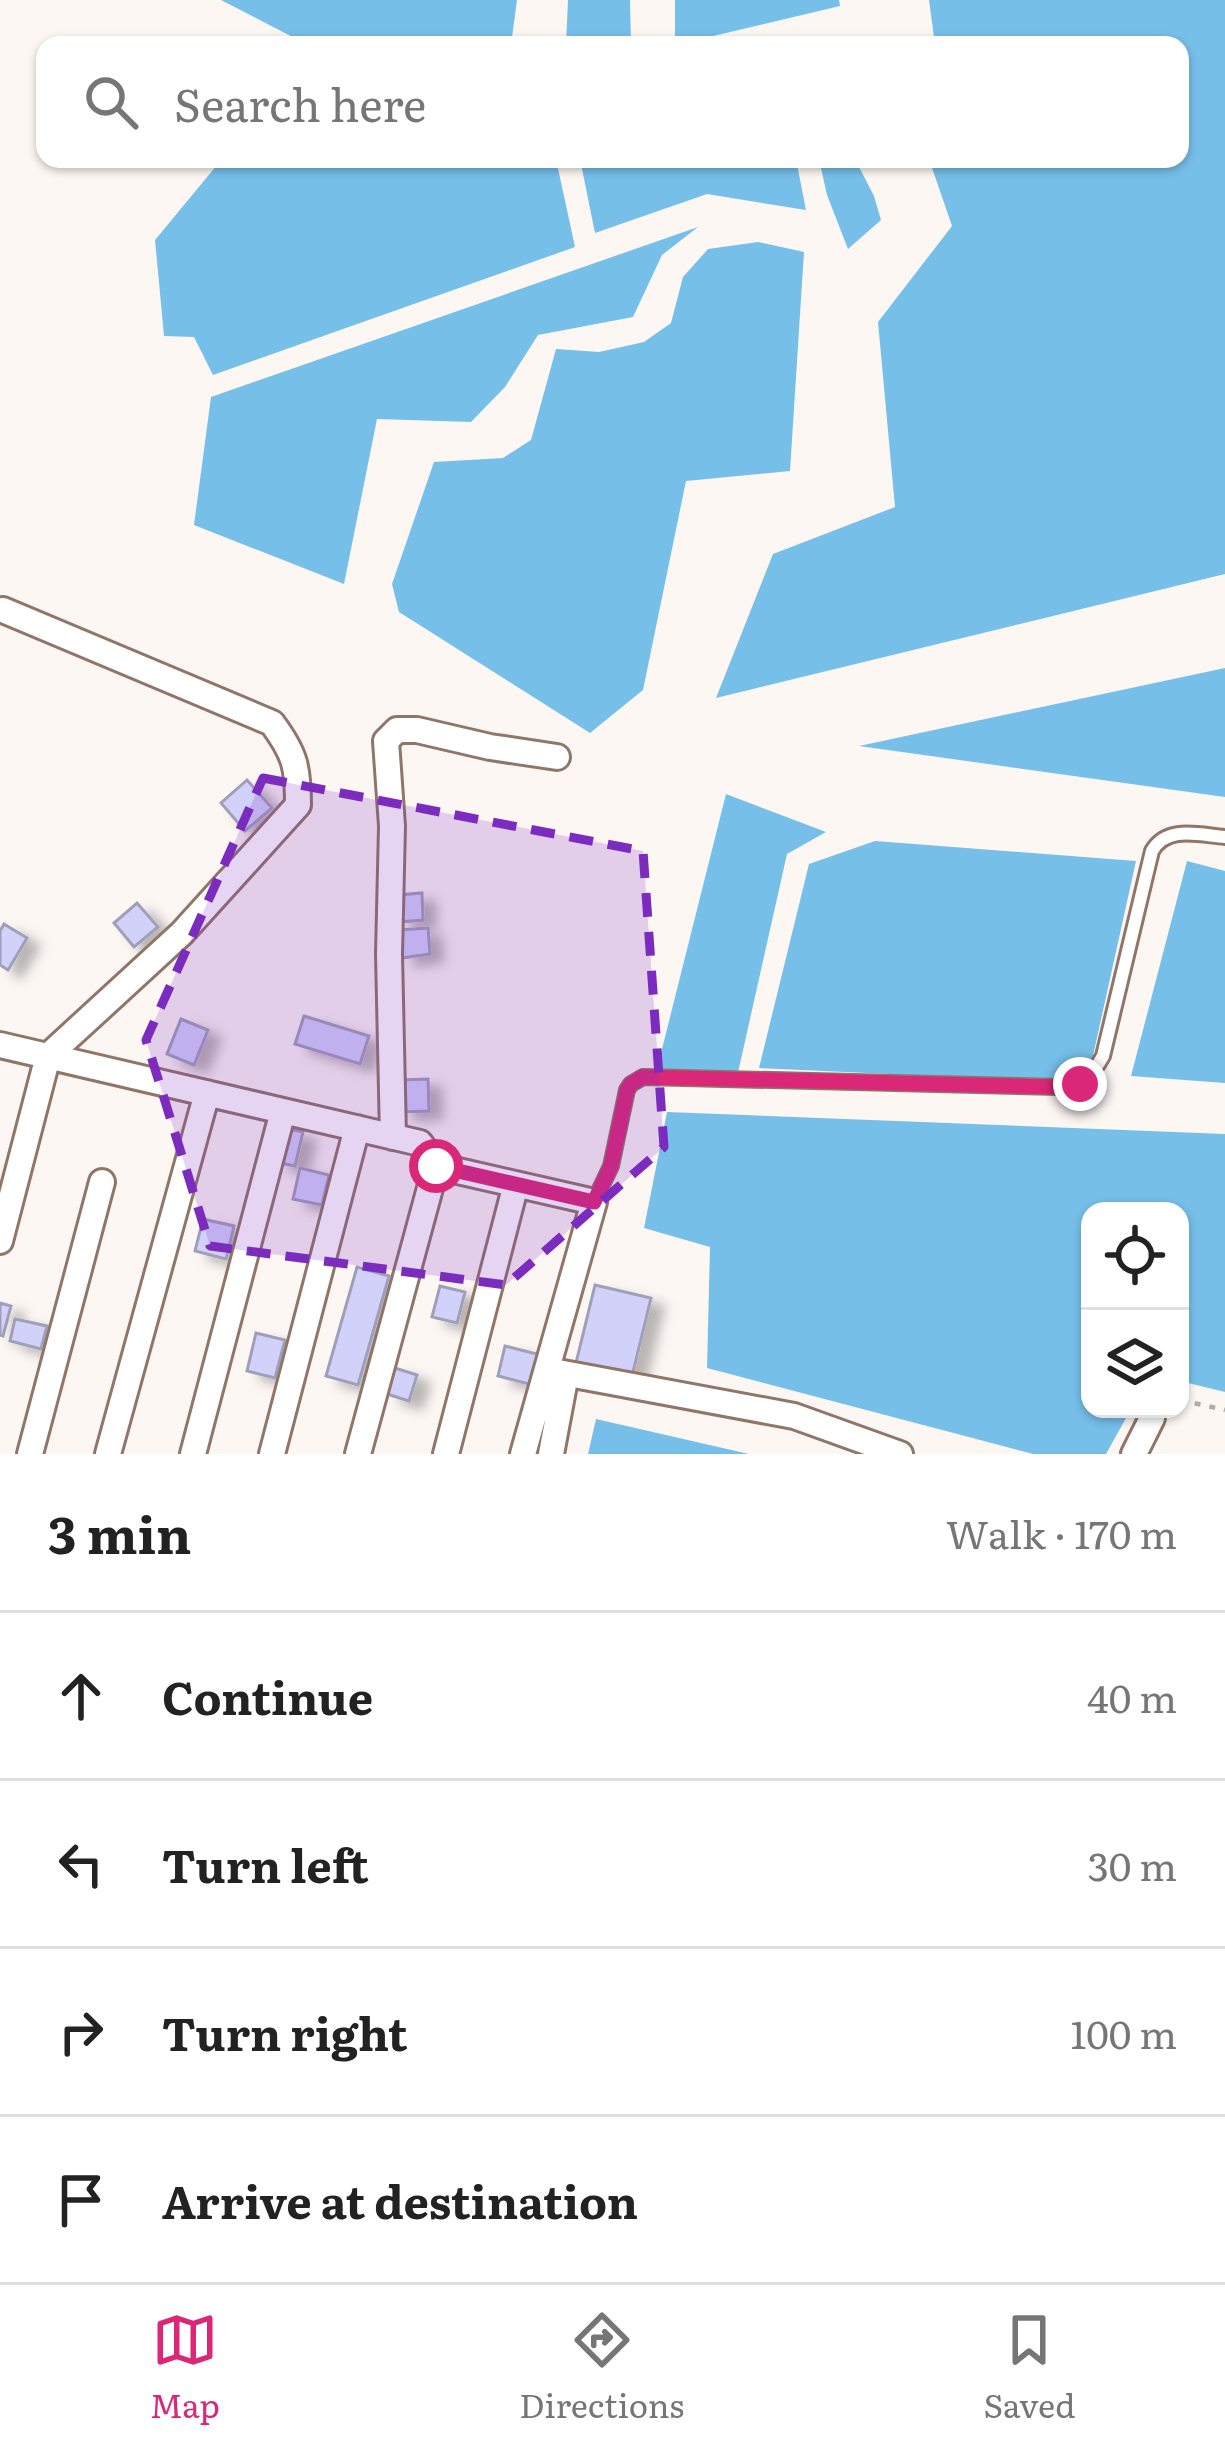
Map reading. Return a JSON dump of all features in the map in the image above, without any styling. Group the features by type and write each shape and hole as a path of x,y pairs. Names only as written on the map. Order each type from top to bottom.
{"street":[{"path":"0,1241 9,1176 48,1056 182,933 298,805 298,772 272,723 3,610"},
{"path":"393,1137 392,826 386,741 397,730 417,730 557,757"},
{"path":"0,1045 420,1143 436,1166 594,1202 557,1372 551,1454"},
{"path":"109,1454 207,1093"},
{"path":"193,1454 283,1111"},
{"path":"272,1454 357,1128"},
{"path":"358,1454 436,1166"},
{"path":"30,1454 102,1182"},
{"path":"446,1454 516,1184"},
{"path":"523,1454 557,1372"},
{"path":"557,1372 794,1416 900,1454"},
{"path":"1134,1454 1152,1418"}],"lane":[{"path":"594,1202 611,1166 627,1090 643,1077 1080,1084 1103,1056 1152,850 1167,835 1225,837"}],"path":[{"path":"1189,1402 1225,1410"}],"highlighted area":[{"path":"263,778 643,851 664,1147 506,1285 210,1246 146,1040"}],"water":[{"path":"221,0 517,0 512,36 291,36"},
{"path":"568,0 630,0 631,36 566,36"},
{"path":"675,0 839,0 840,6 713,36 675,36"},
{"path":"929,0 1225,0 1225,574 716,698 773,554 895,507 878,322 952,226 932,168 1189,168 1189,36 934,36"},
{"path":"215,168 558,168 575,247 213,375 194,337 164,336 155,240"},
{"path":"582,168 798,168 806,210 707,194 595,233"},
{"path":"821,168 860,168 881,220 848,249"},
{"path":"698,227 662,255 633,317 538,335 505,387 471,422 377,419 344,584 194,525 211,397"},
{"path":"758,242 804,252 790,471 686,481 643,690 590,733 399,612 392,584 434,462 503,458 531,440 556,349 599,352 644,342 671,323 683,277 708,249"},
{"path":"1225,668 1225,797 859,746"},
{"path":"726,794 826,832 787,854 737,1077 657,1069"},
{"path":"875,841 1136,861 1087,1083 759,1068 809,864"},
{"path":"1187,861 1225,871 1225,1083 1131,1076"},
{"path":"667,1112 1225,1134 1225,1392 1189,1383 1189,1202 1081,1202 1081,1418 1126,1418 1106,1454 1033,1454 707,1368 710,1247 644,1228"},
{"path":"596,1419 749,1454 588,1454"}],"building":[{"path":"247,780 272,808 245,831 221,803"},
{"path":"422,893 423,920 399,922 398,895"},
{"path":"137,903 158,927 134,947 114,923"},
{"path":"4,924 27,938 8,970 0,965"},
{"path":"428,928 430,954 402,958 399,930"},
{"path":"304,1016 369,1036 360,1064 295,1044"},
{"path":"181,1019 208,1030 194,1065 167,1054"},
{"path":"428,1079 429,1111 401,1112 400,1080"},
{"path":"283,1128 303,1132 295,1166 276,1162"},
{"path":"300,1168 329,1175 322,1205 293,1199"},
{"path":"203,1219 234,1226 226,1259 195,1251"},
{"path":"357,1267 389,1276 358,1385 326,1376"},
{"path":"595,1285 651,1298 632,1376 576,1363"},
{"path":"440,1286 465,1292 457,1323 432,1317"},
{"path":"0,1303 11,1306 3,1336 0,1335"},
{"path":"15,1319 47,1326 41,1349 10,1341"},
{"path":"256,1333 285,1340 275,1378 247,1371"},
{"path":"505,1346 541,1355 533,1385 498,1376"},
{"path":"395,1368 417,1375 409,1401 387,1394"}],"route":[{"path":"436,1166 594,1202 611,1166 627,1090 643,1077 1080,1084"}]}
